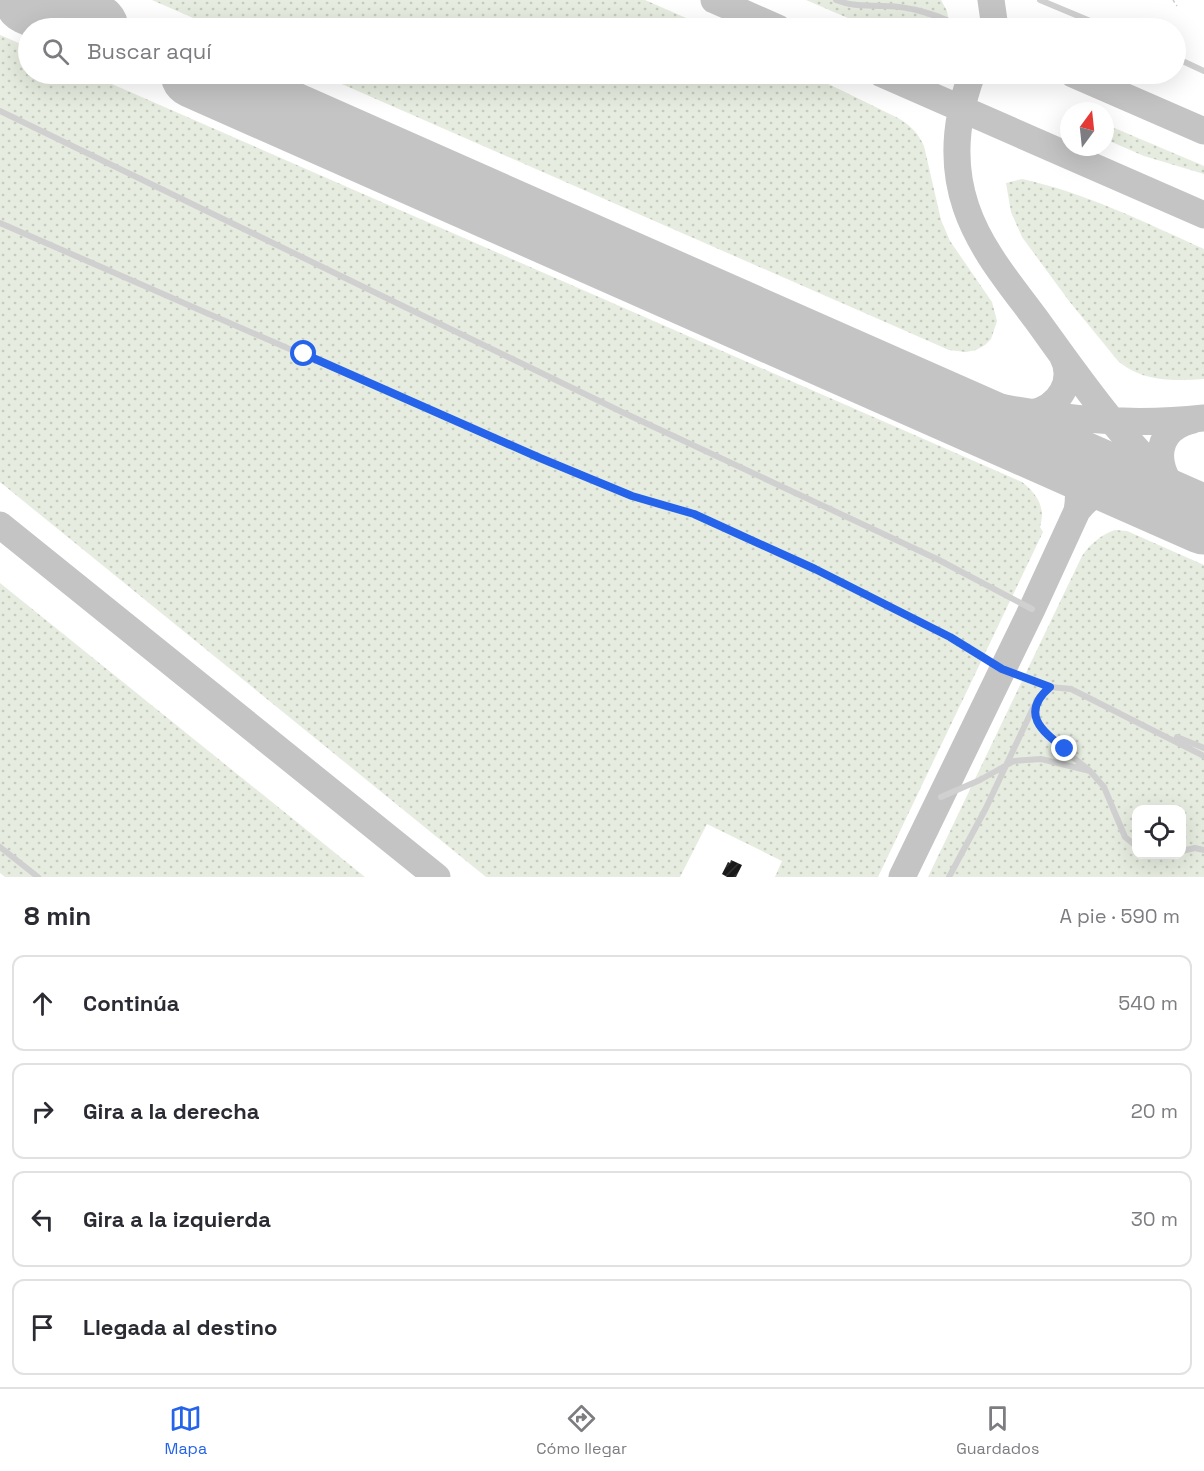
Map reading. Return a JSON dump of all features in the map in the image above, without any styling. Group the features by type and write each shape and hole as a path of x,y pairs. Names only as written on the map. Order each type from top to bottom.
{"lane":[{"path":"836,0 855,6 895,6 941,18"},
{"path":"1040,0 1083,18"},
{"path":"1186,63 1204,71"},
{"path":"0,111 622,412 937,559 1032,609"},
{"path":"0,223 540,458 632,496 694,514 836,579 950,637 1002,669 1050,687 1071,689 1204,756"},
{"path":"949,877 1038,699 1050,687"},
{"path":"1035,706 1039,726 1090,771 1104,787 1125,837 1132,842"},
{"path":"1131,719 1204,748"},
{"path":"941,797 980,780 1014,761 1041,759 1090,771"},
{"path":"0,847 38,877"},
{"path":"1186,850 1195,848 1204,850"}],"path":[{"path":"1173,0 1177,6"}],"shaded area":[{"path":"152,0 645,0 686,18 193,18"},
{"path":"806,0 941,0 948,18 848,18"},
{"path":"0,35 18,43 18,84 112,84 1022,482 1039,502 1042,513 1040,527 1043,532 878,877 775,877 782,861 707,824 680,877 486,877 0,482"},
{"path":"342,84 828,84 898,118 910,127 924,146 941,220 950,241 992,302 997,321 991,339 985,345 966,352 949,350"},
{"path":"1114,128 1204,166 1204,174 1144,156 1114,143"},
{"path":"1022,179 1092,200 1204,249 1204,379 1159,379 1138,373 1118,361 1069,301 1022,237 1011,212 1006,183"},
{"path":"1115,530 1127,531 1204,565 1204,877 928,877 1082,556 1096,540"},
{"path":"0,583 365,877 5,877 0,873"}],"building":[{"path":"731,860 742,865 736,877 727,877 722,874"}],"taxiway":[{"path":"42,0 64,15"},
{"path":"714,0 755,18"},
{"path":"991,0 994,18"},
{"path":"905,84 1204,215"},
{"path":"969,84 959,123 958,174 966,207 987,252 1112,421 1155,468 1204,509"},
{"path":"1096,84 1204,131"},
{"path":"1032,413 1050,405 1062,392 1067,374 1062,355"},
{"path":"860,368 944,394 1029,412 1116,421 1204,418"},
{"path":"1168,481 1161,461 1163,443 1173,429 1193,420"},
{"path":"1046,450 1073,474 1078,490 1077,511"},
{"path":"902,877 1077,511 1090,497 1103,490 1118,488 1137,490"},
{"path":"0,525 437,877"}],"runway":[{"path":"29,0 71,18"},
{"path":"218,84 1204,520"}],"route":[{"path":"304,354 632,496 694,514 815,569 950,637 1002,669 1050,687 1038,699 1035,706 1037,718 1039,726 1065,749"}]}
